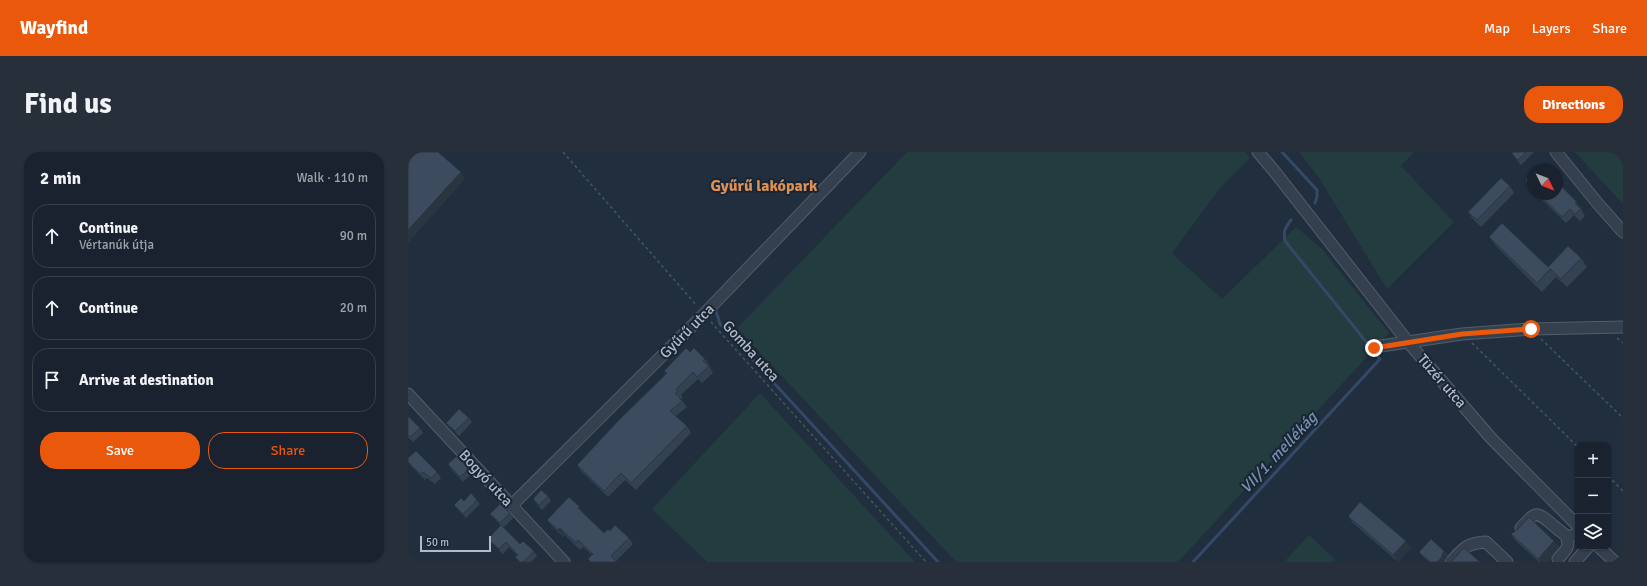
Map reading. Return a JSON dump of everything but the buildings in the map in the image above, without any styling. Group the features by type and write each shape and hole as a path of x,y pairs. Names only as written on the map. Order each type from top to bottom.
{"street":[{"name":"Gyűrű utca","path":"511,506 704,314 860,152"},
{"name":"Tüzér utca","path":"1258,152 1408,342 1491,438 1575,523"},
{"path":"1556,152 1598,205 1623,232"},
{"path":"1374,348 1462,334 1531,329 1623,327"},
{"name":"Bogyó utca","path":"408,394 564,562"},
{"path":"1517,532 1533,516 1537,514 1542,516 1566,536 1569,542 1568,546 1558,559"},
{"path":"1566,536 1569,537 1575,534"},
{"path":"1451,562 1466,546 1475,542 1486,542 1507,562"},
{"path":"1575,562 1585,550"},
{"path":"1603,550 1615,562"}],"path":[{"name":"Gomba utca","path":"563,152 704,314 926,562"},
{"path":"1531,329 1623,418"},
{"path":"1462,334 1575,444"},
{"path":"1610,478 1623,491"}],"green space":[{"path":"907,152 1245,152 1250,158 1220,188 1172,253 1222,299 1296,227 1322,249 1389,333 1178,562 956,562 737,328"},
{"path":"1299,152 1414,152 1401,166 1454,222 1387,289 1319,178"},
{"path":"1575,152 1623,152 1623,204"},
{"path":"760,393 915,562 707,562 652,509"},
{"path":"1309,535 1336,560 1334,562 1284,562"}],"waterway":[{"path":"1282,152 1317,190 1315,203"},
{"name":"VII/1. mellékág","path":"1193,562 1380,359 1285,241 1285,230 1291,220"},
{"path":"716,311 720,324 938,562"}],"district":[{"name":"Gyűrű lakópark","path":"764,185"}],"route":[{"path":"1374,348 1462,334 1531,329"}]}
